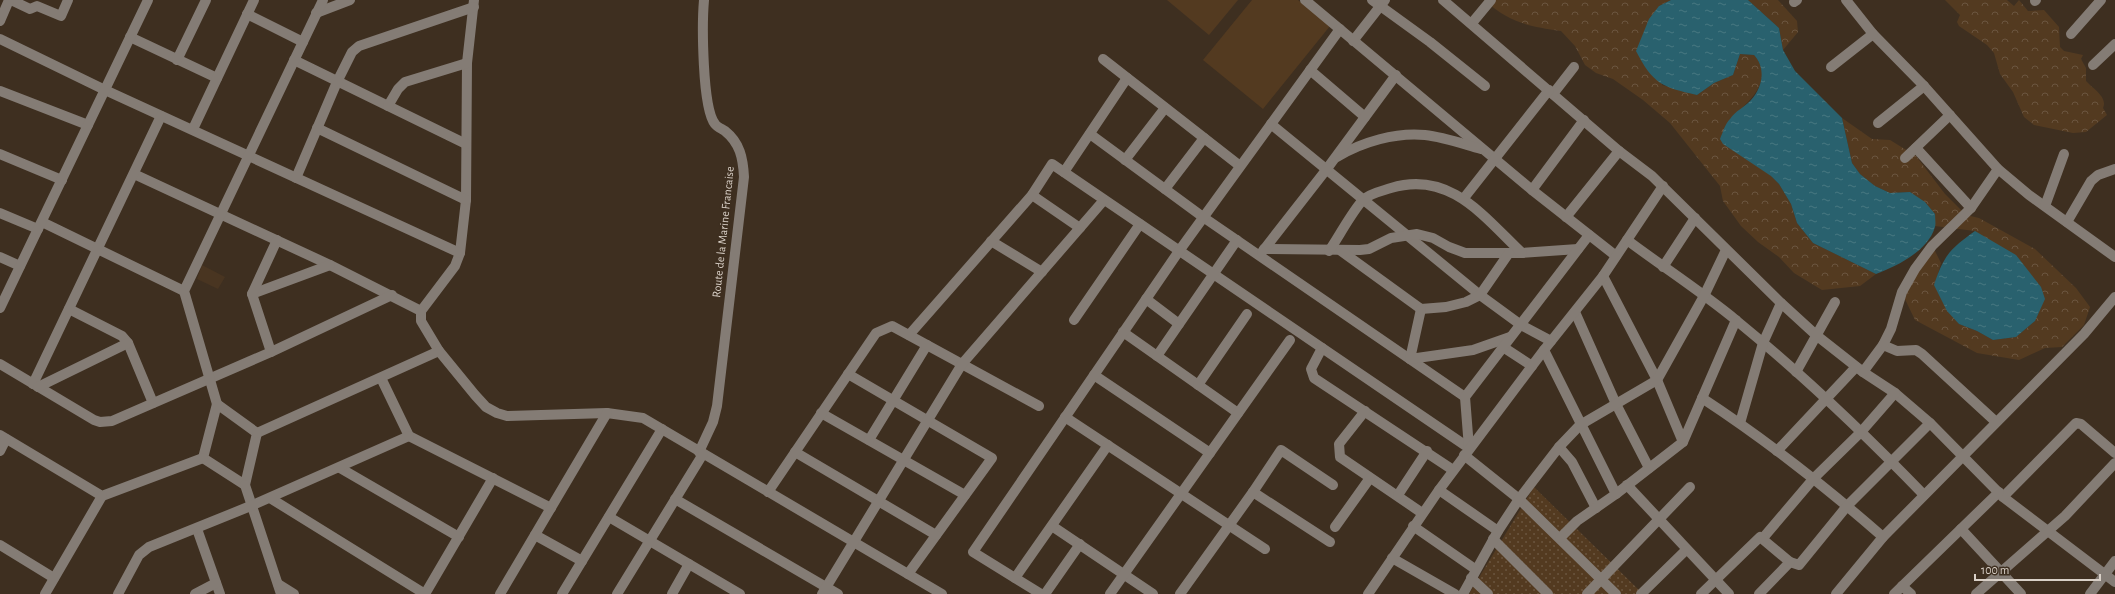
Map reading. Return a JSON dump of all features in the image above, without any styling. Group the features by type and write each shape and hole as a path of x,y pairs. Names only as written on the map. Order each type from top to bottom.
{"street":[{"path":"0,21 10,0 30,9 37,6 61,16 68,0"},
{"path":"0,308 148,0"},
{"path":"177,60 206,0"},
{"path":"192,129 254,0"},
{"path":"203,458 217,404 211,378 184,290 323,0"},
{"path":"316,13 350,0"},
{"name":"Route de la Marine Francaise","path":"617,594 650,541 701,453 713,422 717,406 744,177 743,156 735,141 715,124 708,108 704,56 704,0"},
{"path":"1305,0 1532,190 1616,256"},
{"path":"1443,0 1472,23 1618,151 1663,186 1726,250 1816,335 1859,370 1895,393 1930,423 2001,494 2106,573 2115,582"},
{"path":"1472,23 1491,0"},
{"path":"2071,34 2101,0"},
{"path":"1353,41 1379,2 1486,86"},
{"path":"1851,2 1873,34 1924,86 1998,169 2045,206 2115,256"},
{"path":"296,178 337,82 352,52 359,46 474,4 467,63 466,200 460,253 455,266 421,311 421,321 439,352 482,403 497,413 507,416 607,413 632,415 644,418 942,594"},
{"path":"247,14 303,42"},
{"path":"1042,594 974,552 1179,250 1340,29"},
{"path":"1831,67 1873,34"},
{"path":"130,37 217,78"},
{"path":"0,39 105,90 460,253"},
{"path":"2093,65 2115,44"},
{"path":"1103,59 1240,166"},
{"path":"294,60 466,144"},
{"path":"388,106 398,89 405,82 467,63"},
{"path":"1464,198 1494,158 1574,67"},
{"path":"1310,70 1365,117"},
{"path":"1262,252 1326,170 1396,75"},
{"path":"1064,172 1127,78"},
{"path":"1878,123 1924,86"},
{"path":"0,91 88,125"},
{"path":"1125,160 1165,108"},
{"path":"1905,158 1950,115"},
{"path":"36,385 69,309 161,116"},
{"path":"1532,190 1584,120"},
{"path":"1271,124 1480,295 1521,325 1551,341"},
{"path":"317,128 466,200"},
{"path":"1090,134 1203,217 1236,240 1262,252 1465,397"},
{"path":"1334,159 1349,150 1377,140 1402,135 1425,135 1485,150"},
{"path":"1165,189 1204,138"},
{"path":"1916,148 1971,208"},
{"path":"1566,217 1618,151"},
{"path":"0,154 62,180"},
{"path":"2045,206 2064,154"},
{"path":"909,335 1032,195 1052,164 1322,348 1467,452 1560,538 1616,594"},
{"path":"1777,451 1827,399 1859,370 1883,345 1891,329 1902,292 1915,269 1932,246 1971,208 1998,169"},
{"path":"2067,222 2091,180 2098,175 2114,171"},
{"path":"134,174 330,265 421,311"},
{"path":"1329,251 1363,200 1373,194 1396,187 1415,184 1449,190 1464,198 1522,253"},
{"path":"1370,593 1422,513 1544,350 1603,276 1663,186"},
{"path":"1032,195 1080,228"},
{"path":"824,590 962,364 1104,200"},
{"path":"0,213 40,226 98,249 184,290"},
{"path":"1663,267 1695,218"},
{"path":"1074,320 1140,224"},
{"path":"1262,252 1341,251 1369,249 1391,238 1416,234 1428,236 1465,253 1522,253 1578,249"},
{"path":"1467,452 1465,397 1589,235"},
{"path":"271,352 252,294 277,240"},
{"path":"1157,356 1236,240"},
{"path":"1627,240 1736,320 1763,343 1827,399 1892,462 1924,496"},
{"path":"991,241 1042,272"},
{"path":"1463,594 1495,535 1519,499 1559,447 1580,425 1657,380 1704,296 1726,250"},
{"path":"1341,251 1421,309 1446,308 1466,302 1480,295 1509,253"},
{"path":"0,257 20,266"},
{"path":"252,294 330,265"},
{"path":"1603,276 1657,380 1683,442"},
{"path":"0,364 100,422 112,421 271,352 392,295"},
{"path":"1836,594 1883,537 2084,334 2115,297"},
{"path":"1146,299 1179,324"},
{"path":"1796,372 1835,302"},
{"path":"1740,423 1763,343 1781,303"},
{"path":"69,309 115,331 128,343 153,403"},
{"path":"1410,359 1421,309"},
{"path":"1575,312 1616,404 1649,468"},
{"path":"1198,384 1246,314"},
{"path":"1560,538 1577,521 1616,494 1683,442 1736,320"},
{"path":"768,492 876,333 892,326 1039,406"},
{"path":"1123,332 1238,413"},
{"path":"1410,359 1473,350 1510,337"},
{"path":"1110,594 1290,340"},
{"path":"36,385 128,343"},
{"path":"869,440 927,345"},
{"path":"1883,345 1897,351 1916,350 1922,354 1996,422"},
{"path":"1503,347 1532,366"},
{"path":"1322,348 1311,369 1314,378 1427,451 1453,470"},
{"path":"1544,350 1580,425 1616,494"},
{"path":"258,433 439,352"},
{"path":"848,374 992,458 908,574"},
{"path":"1094,375 1210,453"},
{"path":"382,378 409,436 551,508"},
{"path":"1763,538 1814,478 1861,432 1895,393"},
{"path":"1702,398 1740,423 1814,478 1883,537"},
{"path":"217,404 258,433"},
{"path":"1364,411 1339,444 1338,451 1340,458 1398,495 1422,513"},
{"path":"500,594 607,413"},
{"path":"821,413 965,495"},
{"path":"1065,417 1265,549"},
{"path":"1701,594 1757,538 1763,538 1790,562 1799,565 1847,506 1930,423"},
{"path":"1894,594 1961,529 2001,494 2076,423 2081,424 2115,453"},
{"path":"562,594 662,429"},
{"path":"258,433 245,485 281,594"},
{"path":"118,594 144,550 253,506 409,436"},
{"path":"0,451 3,437 102,496"},
{"path":"1016,578 1108,445"},
{"path":"1559,447 1572,462 1596,508"},
{"path":"1180,594 1281,450 1333,485"},
{"path":"1398,495 1427,451"},
{"path":"795,452 936,535"},
{"path":"203,458 245,485"},
{"path":"45,594 102,496 203,458"},
{"path":"1976,594 2083,498 2115,463"},
{"path":"340,468 459,537"},
{"path":"270,498 425,594 493,478"},
{"path":"1335,527 1370,478"},
{"path":"1627,485 1714,580 1729,594"},
{"path":"1587,594 1690,487"},
{"path":"1439,490 1495,535 1548,594"},
{"path":"1253,492 1330,542"},
{"path":"675,499 824,590 838,594"},
{"path":"609,517 740,594"},
{"path":"1052,526 1153,594"},
{"path":"1413,526 1473,574 1488,594"},
{"path":"196,529 220,594"},
{"path":"1961,529 2021,594"},
{"path":"535,535 582,561"},
{"path":"1045,594 1080,544"},
{"path":"0,545 54,578"},
{"path":"1642,594 1686,550"},
{"path":"1392,558 1455,594"},
{"path":"2090,594 2115,561"},
{"path":"1759,594 1790,562"},
{"path":"672,594 689,564"},
{"path":"195,594 216,583"},
{"path":"278,584 294,594"},
{"path":"1902,586 1912,594"}],"shaded area":[{"path":"202,265 225,277 218,289 197,279"}],"green space":[{"path":"1167,0 1238,0 1209,35"},
{"path":"1252,0 1298,0 1330,26 1263,109 1203,60"},
{"path":"1484,0 1671,0 1659,6 1662,85 1697,95 1714,83 1733,75 1740,54 1754,55 1760,64 1762,73 1761,82 1751,98 1730,119 1771,176 1779,184 1791,204 1797,223 1813,243 1876,274 1860,286 1822,290 1794,273 1779,257 1758,242 1741,226 1723,201 1720,186 1670,123 1643,100 1613,79 1596,73 1585,65 1575,46 1561,31 1529,25 1511,19 1493,8"},
{"path":"1748,0 1778,0 1797,21 1798,32 1783,50 1779,28"},
{"path":"1945,0 2007,0 2014,6 2019,0 2028,11 2044,10 2059,27 2060,47 2064,51 2083,55 2081,59 2086,68 2086,81 2102,97 2104,104 2103,108 2107,115 2086,132 2073,133 2034,125 2024,117 2013,92 2000,74 1994,53 1987,45 1959,26 1957,22 1960,15"},
{"path":"1842,118 1872,139 1890,140 1916,156 1945,194 1966,215 1979,218 2035,249 2076,288 2090,307 2084,325 2062,347 2045,348 2019,360 1977,353 1915,320 1903,295 1934,249 1941,263 1935,285 1959,324 1977,331 1993,340 2016,337 2035,321 1975,231 1935,226 1935,214 1910,192 1890,193 1875,186 1860,174 1852,163"},
{"path":"1534,487 1643,594 1469,594"}],"water":[{"path":"1671,0 1748,0 1779,28 1783,50 1795,71 1842,118 1852,163 1860,174 1875,186 1890,193 1910,192 1925,202 1935,214 1935,227 1926,243 1902,262 1876,274 1813,243 1797,223 1791,204 1779,184 1771,176 1723,144 1720,139 1728,121 1751,100 1758,89 1762,78 1758,60 1754,55 1740,54 1733,75 1714,83 1697,95 1675,89 1660,82 1648,71 1642,62 1636,51 1649,19 1659,6"},
{"path":"1975,231 2016,255 2041,287 2045,299 2035,321 2016,337 1993,340 1977,331 1959,324 1947,311 1934,285 1945,259 1959,243"}]}
